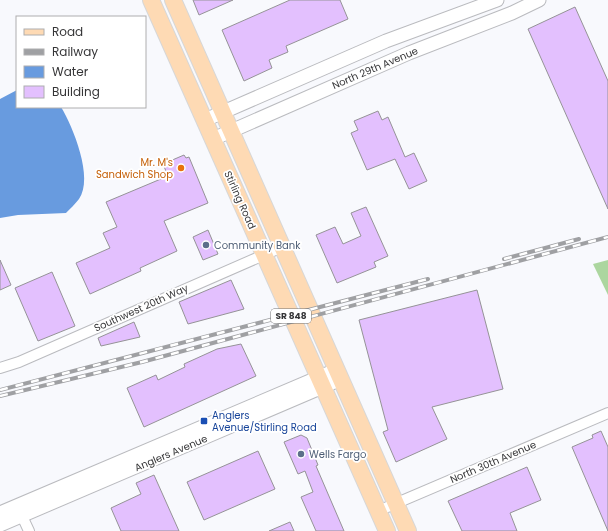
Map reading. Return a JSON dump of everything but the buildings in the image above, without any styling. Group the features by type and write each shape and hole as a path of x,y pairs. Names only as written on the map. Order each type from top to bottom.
{"main road":[{"name":"Stirling Road","path":"151,0 387,531"},
{"name":"Stirling Road","path":"172,0 408,531"}],"street":[{"name":"North 29th Avenue","path":"205,120 386,41 497,0"},
{"name":"North 29th Avenue","path":"213,139 409,53 512,13 539,0"},
{"name":"Southwest 20th Way","path":"0,368 19,362 282,247"},
{"name":"Anglers Avenue","path":"0,525 96,485 338,374"},
{"name":"Anglers Avenue","path":"0,513 321,382"},
{"name":"North 30th Avenue","path":"378,511 608,413"},
{"path":"96,485 97,480 105,469"},
{"path":"22,516 29,531"}],"green space":[{"path":"608,260 608,295 593,264"}],"water":[{"path":"16,91 16,108 62,108 76,139 83,166 84,179 83,190 79,199 66,213 18,215 0,218 0,99"}],"railway":[{"path":"0,396 142,362 608,237"},
{"path":"504,259 579,239"},
{"path":"0,390 428,279"}],"place":[{"name":"Mr. M's Sandwich Shop","path":"181,168"},
{"name":"Community Bank","path":"206,245"},
{"name":"Anglers Avenue/Stirling Road","path":"204,421"},
{"name":"Wells Fargo","path":"301,454"}]}
